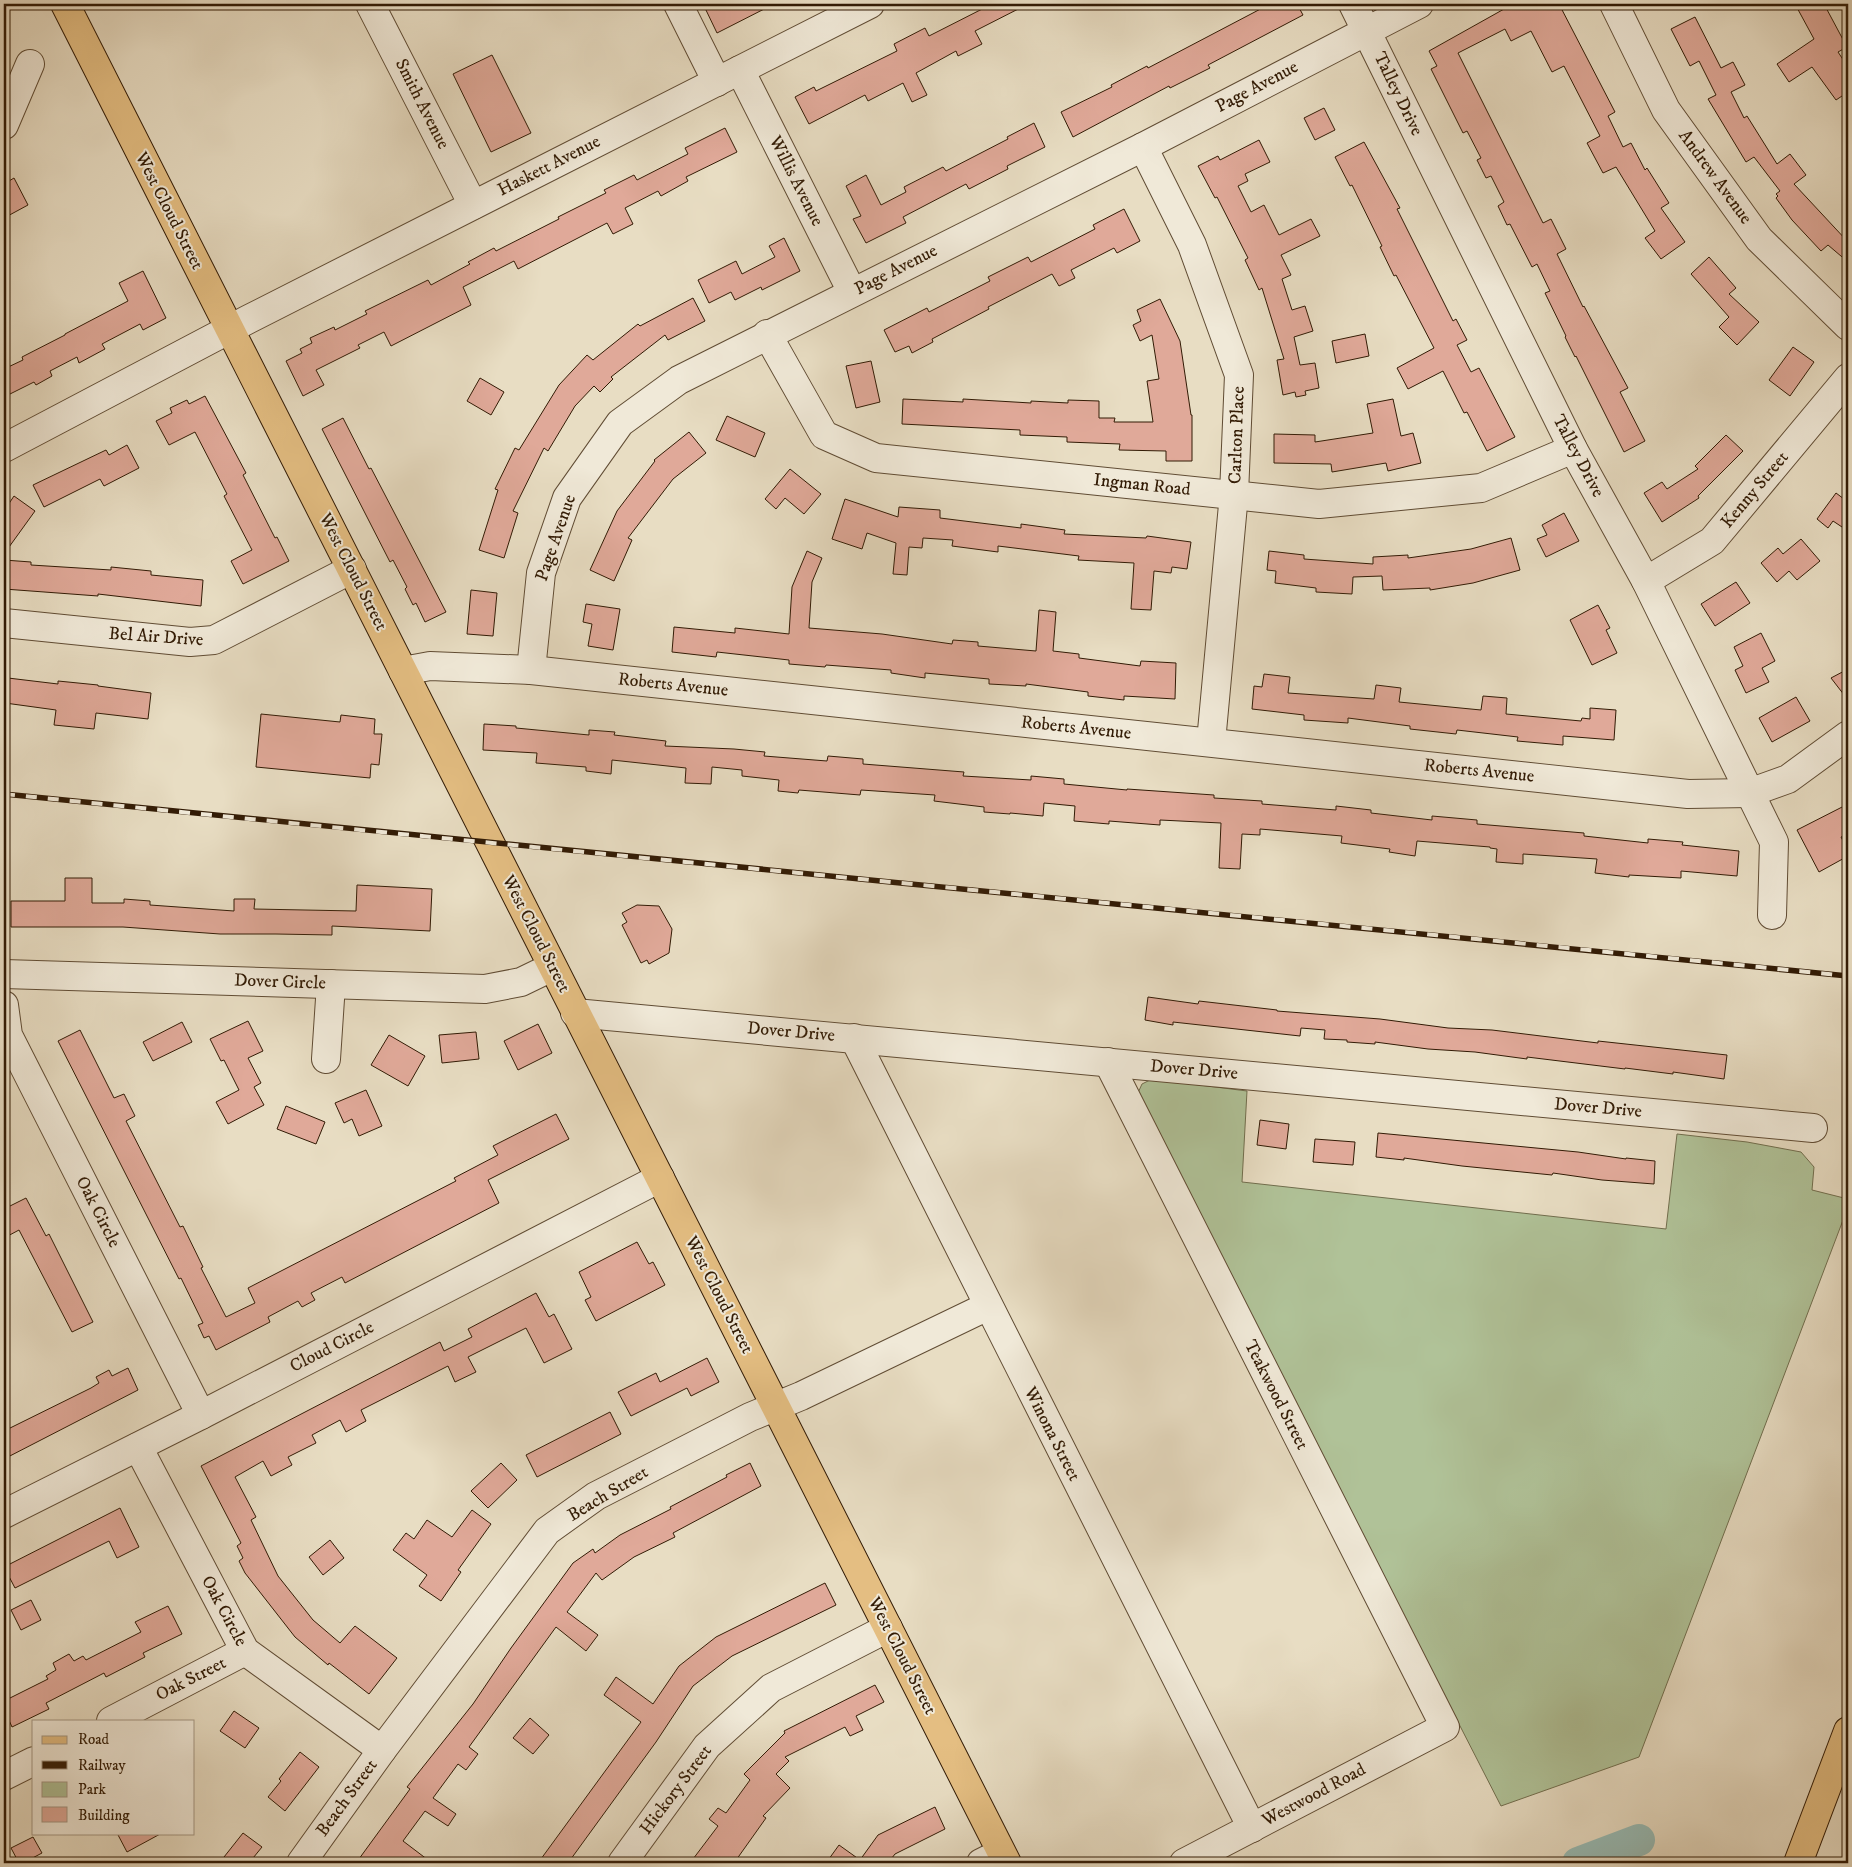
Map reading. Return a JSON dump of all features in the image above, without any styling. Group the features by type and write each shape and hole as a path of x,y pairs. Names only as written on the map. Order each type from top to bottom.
{"main road":[{"name":"West Cloud Street","path":"65,4 888,1628 996,1860"},
{"path":"1798,1863 1848,1731"}],"street":[{"name":"Smith Avenue","path":"370,4 473,205"},
{"name":"Willis Avenue","path":"678,4 729,76 852,292"},
{"name":"Haskett Avenue","path":"229,330 870,4"},
{"name":"Talley Drive","path":"1353,4 1573,449 1646,581 1774,842 1772,915"},
{"name":"Page Avenue","path":"531,670 540,573 567,498 620,423 678,380 1143,147 1419,4"},
{"name":"Andrew Avenue","path":"1614,4 1666,110 1759,239 1848,326"},
{"path":"4,125 30,64"},
{"name":"Carlton Place","path":"1143,147 1192,244 1239,375 1234,494 1210,742"},
{"path":"4,448 229,330"},
{"name":"Ingman Road","path":"767,334 824,435 876,458 1319,504 1481,488 1573,449"},
{"name":"Kenny Street","path":"1646,581 1712,541 1848,378"},
{"name":"Bel Air Drive","path":"4,624 190,642 214,640 352,569"},
{"name":"Roberts Avenue","path":"403,671 430,666 531,670 1688,794 1749,793 1788,779 1848,735"},
{"name":"Dover Circle","path":"4,974 485,989 522,982 552,966"},
{"path":"326,1058 331,984"},
{"name":"Oak Circle","path":"4,1005 8,1035 201,1415"},
{"name":"Dover Drive","path":"575,1013 1813,1128"},
{"name":"Winona Street","path":"854,1038 1252,1828"},
{"name":"Teakwood Street","path":"1108,1062 1445,1727"},
{"name":"Cloud Circle","path":"4,1514 201,1415 660,1178"},
{"name":"Beach Street","path":"301,1863 382,1750 548,1531 596,1496 750,1417 802,1396 988,1306"},
{"name":"Oak Circle","path":"138,1447 245,1651 382,1750"},
{"name":"Hickory Street","path":"622,1863 707,1746 771,1688 888,1628"},
{"name":"Oak Street","path":"113,1720 245,1651"},
{"name":"Westwood Road","path":"1184,1863 1445,1727"},
{"path":"4,1776 32,1762"}],"green space":[{"path":"1152,1079 1247,1091 1242,1182 1666,1229 1677,1134 1747,1142 1801,1152 1814,1167 1812,1190 1848,1199 1848,1207 1639,1757 1501,1806 1137,1095 1142,1084"}],"building":[{"path":"712,4 774,4 717,33 705,8"},
{"path":"992,4 1028,4 975,31 982,44 958,56 956,51 916,73 927,95 912,102 903,83 868,101 865,95 809,124 795,97 814,87 816,91 897,51 894,44 925,28 929,36"},
{"path":"1270,4 1297,4 1303,15 1208,65 1210,68 1170,88 1169,86 1073,137 1061,112"},
{"path":"1513,4 1559,4 1615,112 1608,116 1623,147 1631,143 1645,170 1647,168 1669,203 1661,208 1685,242 1661,259 1645,238 1655,231 1616,167 1603,173 1587,143 1600,136 1564,66 1552,72 1531,31 1511,41 1505,29 1458,53 1543,223 1551,219 1566,249 1557,254 1583,307 1628,388 1620,392 1645,441 1624,452 1565,337 1545,293 1550,291 1537,264 1532,267 1510,224 1507,225 1498,206 1504,202 1491,176 1486,178 1477,160 1481,158 1467,131 1463,133 1431,69 1437,66 1429,51"},
{"path":"1795,4 1824,4 1847,47 1838,52 1848,67 1848,92 1836,100 1812,67 1789,82 1777,64 1814,39"},
{"path":"1695,17 1721,68 1733,62 1745,85 1731,92 1744,118 1747,116 1777,164 1790,154 1806,175 1794,184 1848,242 1848,262 1828,245 1821,251 1792,220 1776,198 1778,196 1776,194 1780,191 1754,157 1746,162 1708,99 1716,95 1699,61 1690,66 1671,29"},
{"path":"492,55 531,133 491,152 453,74"},
{"path":"1324,108 1335,130 1315,140 1304,118"},
{"path":"1034,123 1045,147 1007,166 1008,169 969,189 966,184 903,217 906,223 866,243 853,219 861,216 846,186 866,175 881,205 906,192 904,187 943,167 946,171 1008,139 1007,137"},
{"path":"725,128 737,152 686,177 688,181 661,196 658,191 625,208 633,224 613,234 607,223 518,269 514,261 463,287 471,305 391,346 384,332 358,345 360,348 316,370 324,385 303,396 286,361 302,353 300,349 312,343 310,338 334,327 335,330 367,314 365,311 428,280 431,285 470,264 468,262 494,248 496,251 559,219 558,217 606,193 604,190 634,175 637,180 688,154 685,148"},
{"path":"1259,140 1270,162 1245,174 1248,181 1238,186 1251,212 1264,205 1279,235 1311,219 1320,236 1281,255 1291,275 1282,279 1292,310 1305,306 1313,331 1294,337 1300,365 1315,363 1319,388 1305,391 1306,395 1296,397 1295,392 1283,395 1277,360 1284,359 1262,288 1259,290 1245,260 1248,258 1217,197 1215,198 1198,166 1218,156 1220,160"},
{"path":"1364,142 1400,208 1397,209 1453,321 1456,319 1467,340 1457,345 1471,372 1479,368 1515,437 1487,451 1467,412 1464,413 1443,371 1408,389 1397,368 1434,348 1396,275 1394,276 1380,247 1382,246 1352,185 1350,186 1335,157"},
{"path":"14,178 28,205 4,218 4,184"},
{"path":"1124,209 1140,241 1117,253 1114,248 1071,270 1075,278 1059,286 1052,274 988,307 989,309 932,339 933,342 912,353 909,346 895,352 884,330 927,308 929,312 990,281 988,277 1028,257 1031,262 1095,229 1093,225"},
{"path":"784,238 800,271 762,290 761,287 735,300 731,292 709,303 698,280 736,261 742,274 775,257 769,246"},
{"path":"1709,257 1736,288 1729,294 1759,322 1737,345 1719,327 1729,317 1691,274"},
{"path":"143,271 166,318 143,330 140,324 102,344 105,349 79,363 77,357 50,371 52,376 36,385 34,382 4,397 4,369 23,360 22,357 128,301 119,283"},
{"path":"693,298 705,321 668,340 665,335 611,377 613,379 600,392 594,386 575,406 548,451 544,448 513,511 518,513 504,558 479,550 498,490 495,489 515,448 519,450 559,385 587,355 593,360 638,324 640,326"},
{"path":"1160,299 1180,341 1192,415 1192,461 1166,461 1166,451 1119,450 1120,444 1067,442 1067,437 1020,435 1020,430 902,424 903,399 963,402 963,399 1031,403 1031,401 1068,403 1068,400 1099,401 1099,418 1115,418 1114,422 1153,422 1147,381 1159,379 1152,335 1140,341 1133,325 1141,321 1137,310"},
{"path":"1365,334 1369,356 1336,363 1332,341"},
{"path":"1793,347 1814,362 1790,396 1769,380"},
{"path":"871,361 880,402 856,408 846,366"},
{"path":"480,378 504,392 491,415 467,401"},
{"path":"205,396 246,473 243,475 275,538 277,537 289,561 243,584 231,561 252,550 224,496 227,494 195,432 169,445 156,421 172,413 170,408 187,400 189,404"},
{"path":"1393,399 1401,436 1413,433 1421,463 1388,471 1386,463 1332,472 1331,464 1274,463 1274,434 1315,435 1315,442 1373,433 1367,404"},
{"path":"727,416 765,433 755,457 716,440"},
{"path":"343,418 446,612 425,622 416,603 413,605 405,589 407,587 393,560 390,562 322,429"},
{"path":"689,432 706,453 673,479 628,538 632,540 614,581 590,570 617,511 654,460"},
{"path":"1726,435 1743,451 1698,496 1699,498 1662,522 1644,493 1662,482 1667,489 1698,469 1695,466"},
{"path":"127,445 139,468 104,486 100,479 44,507 33,485 106,450 109,455"},
{"path":"790,469 821,494 804,514 785,498 776,509 765,499"},
{"path":"1836,493 1848,502 1848,531 1833,521 1828,528 1817,519"},
{"path":"14,496 35,511 4,554 4,511"},
{"path":"845,499 898,517 899,507 940,510 940,518 1021,528 1021,524 1065,530 1064,534 1146,538 1147,536 1191,542 1187,569 1172,567 1171,573 1154,571 1151,610 1131,609 1134,563 1078,560 1079,556 998,546 998,552 952,546 953,540 923,538 922,548 909,547 907,575 893,574 896,543 867,533 862,549 832,539"},
{"path":"1564,513 1579,541 1546,557 1537,539 1547,535 1542,525"},
{"path":"1511,538 1520,570 1473,583 1430,590 1430,588 1383,590 1382,576 1353,577 1352,594 1316,592 1316,588 1275,583 1276,571 1267,570 1269,551 1304,555 1304,559 1373,564 1373,557 1408,555 1408,558 1471,549"},
{"path":"1801,539 1820,561 1797,580 1789,571 1777,582 1761,563 1778,548 1783,554"},
{"path":"807,551 822,558 812,582 809,628 882,634 952,644 953,640 978,642 978,646 1036,651 1039,610 1056,612 1053,651 1079,654 1079,658 1140,666 1141,661 1176,663 1175,699 1124,696 1124,700 1088,696 1088,692 1026,684 1026,686 989,684 989,679 925,673 925,678 891,673 891,670 789,664 789,660 717,652 716,657 672,652 674,627 735,633 735,628 789,634 792,587"},
{"path":"4,560 31,562 31,565 111,570 111,567 151,571 151,575 203,580 201,606 98,594 98,596 4,589"},
{"path":"1736,582 1750,603 1715,626 1701,604"},
{"path":"471,590 497,593 493,636 467,634"},
{"path":"586,604 620,609 613,650 588,646 592,624 583,622"},
{"path":"1598,605 1610,628 1606,630 1617,653 1592,665 1570,620"},
{"path":"1761,633 1775,661 1762,668 1769,682 1746,693 1735,670 1743,666 1734,647"},
{"path":"1848,669 1848,700 1831,678"},
{"path":"1264,674 1290,677 1288,693 1374,699 1376,685 1401,688 1399,702 1481,710 1483,696 1507,698 1506,714 1581,721 1582,718 1590,719 1590,708 1616,710 1614,740 1563,736 1563,745 1517,741 1518,737 1457,730 1456,734 1410,729 1410,726 1348,718 1348,723 1304,720 1304,715 1252,709 1254,686 1262,687"},
{"path":"8,678 58,684 58,681 98,685 151,693 148,719 96,713 94,729 54,725 56,710 5,703"},
{"path":"1796,697 1810,721 1772,742 1759,718"},
{"path":"261,714 340,722 341,715 375,719 374,734 382,734 379,765 371,764 370,778 256,767"},
{"path":"484,724 589,735 589,730 615,732 614,735 666,741 665,746 734,749 765,752 764,756 827,761 828,756 863,759 863,764 964,772 963,776 1031,780 1031,776 1064,779 1064,784 1214,795 1214,798 1262,801 1262,804 1336,810 1336,806 1371,810 1371,813 1432,820 1432,816 1477,820 1477,824 1584,833 1584,836 1648,843 1648,839 1683,842 1682,845 1739,851 1737,876 1681,871 1681,878 1629,875 1629,877 1595,873 1597,859 1523,854 1523,864 1496,862 1497,849 1490,847 1417,841 1415,856 1389,852 1390,849 1341,843 1342,836 1260,829 1260,835 1242,834 1240,869 1219,868 1221,823 1160,820 1160,825 1109,821 1109,824 1074,821 1075,806 1044,803 1043,816 984,812 984,807 934,801 935,795 861,790 860,795 799,790 798,793 778,791 779,780 742,776 742,770 712,767 711,784 685,783 686,768 612,760 611,774 586,771 586,767 536,763 537,753 483,750"},
{"path":"1848,804 1848,834 1841,837 1848,850 1848,856 1819,872 1797,830"},
{"path":"65,878 92,878 92,903 124,903 124,899 150,901 150,905 234,911 234,899 255,899 254,909 356,911 357,885 432,889 430,931 332,926 332,935 220,934 123,927 11,927 11,901 65,901"},
{"path":"637,905 659,906 672,929 669,953 649,964 647,960 641,963 622,925 627,922 622,913"},
{"path":"1148,997 1198,1004 1199,1001 1277,1011 1380,1019 1448,1028 1492,1030 1598,1043 1598,1041 1727,1055 1724,1079 1673,1072 1673,1074 1375,1042 1375,1044 1347,1042 1347,1040 1324,1039 1325,1030 1301,1028 1300,1036 1173,1022 1173,1025 1145,1020"},
{"path":"248,1021 263,1051 248,1058 261,1083 254,1087 264,1105 228,1124 216,1102 239,1090 224,1060 221,1061 210,1039"},
{"path":"182,1022 192,1042 153,1061 143,1042"},
{"path":"538,1024 552,1053 518,1070 504,1041"},
{"path":"80,1030 114,1098 124,1094 135,1116 126,1121 180,1227 183,1226 203,1267 201,1268 226,1317 255,1303 248,1288 456,1181 454,1178 498,1155 493,1146 556,1114 569,1139 488,1180 499,1203 345,1283 342,1277 311,1293 315,1300 302,1307 298,1301 268,1317 270,1322 216,1350 209,1336 204,1338 198,1325 203,1323 181,1278 179,1279 58,1041"},
{"path":"476,1032 479,1059 442,1063 439,1035"},
{"path":"389,1035 425,1056 408,1086 371,1065"},
{"path":"366,1090 382,1126 359,1136 352,1119 344,1123 335,1103"},
{"path":"286,1106 325,1122 316,1144 277,1129"},
{"path":"1260,1120 1289,1124 1286,1149 1257,1145"},
{"path":"1378,1133 1655,1161 1654,1184 1602,1180 1553,1173 1552,1175 1462,1166 1404,1158 1404,1160 1376,1157"},
{"path":"1315,1139 1355,1142 1353,1165 1313,1162"},
{"path":"26,1198 46,1236 49,1234 93,1322 72,1332 19,1230 4,1238 4,1209"},
{"path":"637,1242 649,1264 653,1262 665,1285 596,1321 585,1300 591,1297 579,1272"},
{"path":"536,1293 549,1317 554,1314 572,1349 544,1363 526,1328 468,1357 476,1372 455,1382 448,1366 361,1410 366,1421 346,1432 340,1420 312,1435 316,1443 288,1457 292,1465 271,1476 263,1461 235,1477 256,1517 251,1520 278,1576 313,1620 340,1643 355,1626 397,1658 369,1694 329,1663 328,1665 295,1637 245,1573 239,1561 243,1558 237,1546 241,1543 201,1466 440,1342 444,1351 472,1337 468,1329"},
{"path":"707,1358 719,1382 691,1396 687,1388 631,1416 618,1392 656,1373 660,1382"},
{"path":"128,1368 138,1390 4,1459 4,1431 91,1388 99,1383 96,1377 109,1370 112,1376"},
{"path":"610,1412 621,1434 537,1477 526,1455"},
{"path":"501,1463 517,1480 488,1508 471,1491"},
{"path":"750,1463 761,1486 673,1533 675,1537 634,1557 602,1580 596,1573 567,1612 598,1635 586,1651 556,1627 469,1747 478,1754 466,1770 458,1764 433,1798 456,1814 448,1826 425,1811 403,1841 432,1863 356,1863 410,1789 407,1787 473,1704 573,1563 593,1549 595,1553 620,1535 671,1509 670,1507"},
{"path":"120,1508 139,1547 117,1558 109,1541 15,1588 4,1567"},
{"path":"472,1510 491,1524 458,1570 461,1572 441,1601 419,1586 427,1575 393,1550 406,1533 414,1539 427,1520 452,1537"},
{"path":"330,1540 344,1558 323,1575 309,1557"},
{"path":"825,1583 836,1605 732,1656 693,1686 656,1742 568,1863 538,1863 641,1722 604,1695 616,1677 653,1704 679,1666 716,1637"},
{"path":"31,1600 41,1620 21,1630 11,1610"},
{"path":"168,1606 182,1634 143,1653 145,1657 106,1677 104,1673 46,1703 49,1709 12,1727 4,1709 4,1701 48,1679 46,1676 56,1670 53,1663 69,1654 74,1661 83,1656 86,1660 141,1632 135,1622"},
{"path":"875,1685 884,1702 856,1716 863,1730 850,1736 845,1727 785,1757 789,1761 776,1774 790,1788 763,1816 766,1818 734,1863 690,1863 718,1826 709,1819 718,1808 726,1813 750,1780 744,1774 785,1733 784,1731"},
{"path":"234,1711 259,1728 245,1748 220,1731"},
{"path":"530,1718 549,1735 533,1754 513,1738"},
{"path":"300,1752 319,1767 285,1811 268,1797"},
{"path":"935,1807 945,1829 895,1854 888,1863 826,1863 839,1845 860,1860 878,1835"},
{"path":"243,1833 262,1847 249,1863 232,1863 224,1857"},
{"path":"118,1834 160,1834 127,1852"},
{"path":"33,1837 42,1853 23,1863 19,1863 11,1848"}],"waterway":[{"path":"1578,1863 1639,1840"}],"railway":[{"path":"4,794 1848,976"}]}
